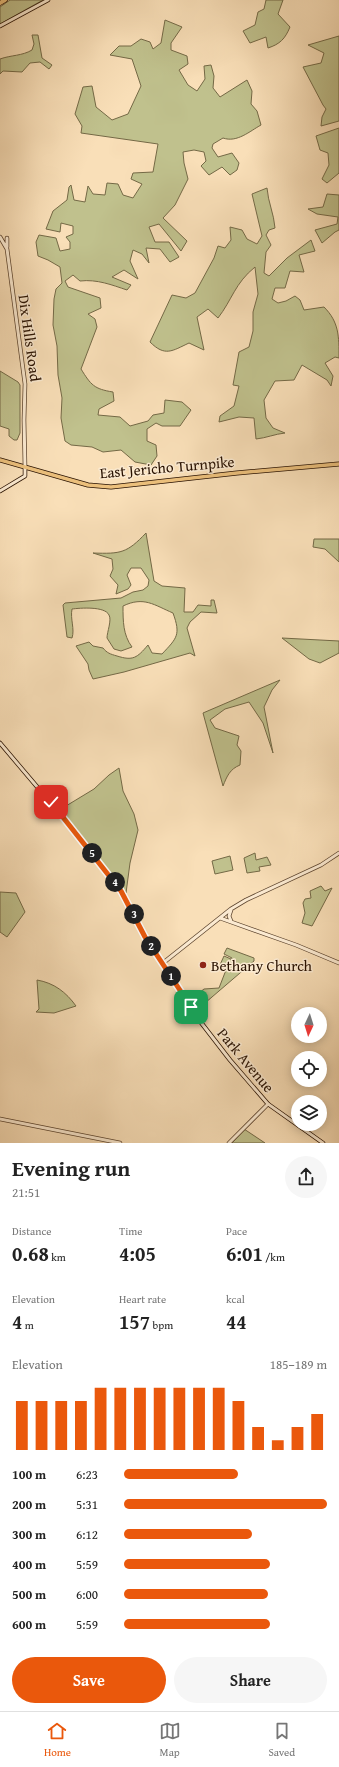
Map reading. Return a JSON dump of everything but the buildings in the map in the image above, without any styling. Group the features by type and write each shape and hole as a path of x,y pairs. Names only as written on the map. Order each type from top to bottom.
{"highway":[{"path":"0,3 5,0"}],"main road":[{"name":"East Jericho Turnpike","path":"0,460 88,485 111,487 339,464"}],"street":[{"path":"0,26 48,0"},
{"name":"Dix Hills Road","path":"0,237 7,249 26,384 24,420 26,467"},
{"path":"7,238 7,249"},
{"path":"0,491 25,476 26,467"},
{"name":"Park Avenue","path":"0,743 64,818 121,891 145,937 212,1039 268,1104 323,1143"},
{"path":"163,963 231,909 246,900 321,865 339,852"},
{"path":"231,909 229,917 233,922"},
{"path":"220,918 339,963"},
{"path":"229,1143 268,1104"},
{"path":"0,1119 120,1143"}],"green space":[{"path":"10,0 43,0 0,24 0,7"},
{"path":"266,0 283,0 278,14 290,27 282,40 276,45 268,48 266,37 250,43 243,31 255,25 258,12 264,9"},
{"path":"165,20 182,27 171,43 171,50 187,56 188,64 179,70 188,85 197,91 205,79 204,66 211,65 214,76 213,88 220,97 247,80 252,91 251,104 257,111 261,125 238,138 223,138 213,144 212,148 218,157 232,153 239,163 237,170 230,175 222,167 209,175 201,166 206,161 204,152 194,150 183,152 188,179 175,205 163,218 187,241 181,251 159,224 149,227 155,242 169,242 179,257 170,262 160,249 146,248 149,263 142,254 133,250 130,261 138,279 124,270 112,277 131,285 127,290 110,284 80,281 73,275 65,281 68,287 100,298 101,308 88,314 95,319 97,327 81,369 91,383 97,388 113,392 114,401 99,409 98,415 120,417 130,426 148,421 153,415 164,413 165,400 182,402 191,410 180,426 162,426 156,423 147,429 147,441 156,445 157,456 151,465 135,462 121,450 103,452 92,447 71,445 65,441 61,418 62,398 58,375 57,346 53,325 56,289 62,283 60,267 38,256 36,242 39,235 56,238 60,251 70,249 70,242 66,237 73,234 73,226 61,223 60,232 46,229 53,211 67,200 69,187 71,185 74,200 85,202 88,186 93,194 105,195 107,183 118,184 123,195 133,198 142,184 131,179 133,173 153,172 158,144 81,133 82,126 75,114 83,87 92,86 96,107 112,120 128,114 141,86 132,59 110,55 119,46 131,46 141,39 150,42 153,49 161,43"},
{"path":"32,35 38,35 42,58 52,65 49,69 40,62 30,63 22,72 3,71 0,74 0,59 32,50 34,44"},
{"path":"339,36 339,121 321,126 322,117 326,109 303,67 321,63 324,53 308,45"},
{"path":"339,128 339,173 327,183 322,179 329,165 328,153 320,150 316,136"},
{"path":"267,188 275,228 269,230 266,235 271,245 266,252 264,273 269,276 287,258 311,240 315,251 299,255 304,272 290,271 285,288 275,288 272,299 278,303 295,296 300,300 304,310 324,307 333,318 337,330 339,358 335,357 325,363 333,376 331,386 327,380 302,365 294,380 275,381 264,400 266,418 273,428 285,433 256,439 254,418 239,417 219,422 220,416 234,406 239,386 233,385 239,352 249,347 253,331 253,312 258,294 255,267 238,285 218,318 208,309 197,317 204,350 189,343 173,350 164,351 155,347 150,342 172,295 186,298 195,293 214,258 218,246 225,248 231,240 230,227 242,230 247,239 257,244 262,236 252,194"},
{"path":"327,194 339,195 339,230 322,243 315,230 337,224 338,217 317,214 308,209 323,207"},
{"path":"0,371 18,382 20,385 20,433 17,440 14,440 9,436 9,429 0,426"},
{"path":"146,533 154,581 162,586 185,588 184,612 193,612 198,605 211,606 211,600 214,600 217,613 201,612 190,622 187,628 195,656 190,653 124,672 93,679 88,664 76,646 89,642 93,646 103,648 111,654 131,658 138,656 148,645 152,653 162,654 176,636 177,626 173,613 149,603 137,602 123,606 125,633 132,647 121,651 114,649 107,638 110,617 107,612 98,609 72,609 73,635 72,638 67,637 63,605 65,603 121,598 133,592 143,590 148,586 149,580 141,568 131,568 127,575 131,585 128,589 116,594 118,585 110,576 113,569 112,559 93,553 123,551 134,545"},
{"path":"314,539 339,539 339,562 325,549 313,547"},
{"path":"282,638 339,641 339,653 320,663 309,659"},
{"path":"280,680 272,690 264,707 273,753 263,723 249,702 225,709 210,720 215,728 239,736 237,745 241,751 240,765 229,773 223,786 203,713"},
{"path":"119,768 123,791 134,814 138,830 130,863 126,893 61,809 94,789"},
{"path":"255,853 256,860 267,857 271,865 259,867 260,871 247,873 244,858"},
{"path":"230,856 233,870 215,874 212,861"},
{"path":"321,886 325,891 332,888 312,926 302,923 305,913 303,903 305,899 311,898 310,891"},
{"path":"0,892 16,893 25,912 7,937 0,932"},
{"path":"227,948 254,958 254,961 198,1009 194,997 204,989 219,988 226,970 219,967 224,956 231,960 232,958 224,954"},
{"path":"37,980 49,983 59,989 68,996 76,1006 54,1013 36,1012 39,1009"},
{"path":"244,1129 265,1143 232,1143"}],"place":[{"name":"Bethany Church","path":"203,965"}],"route":[{"path":"51,802 121,891 145,937 191,1007"}]}
